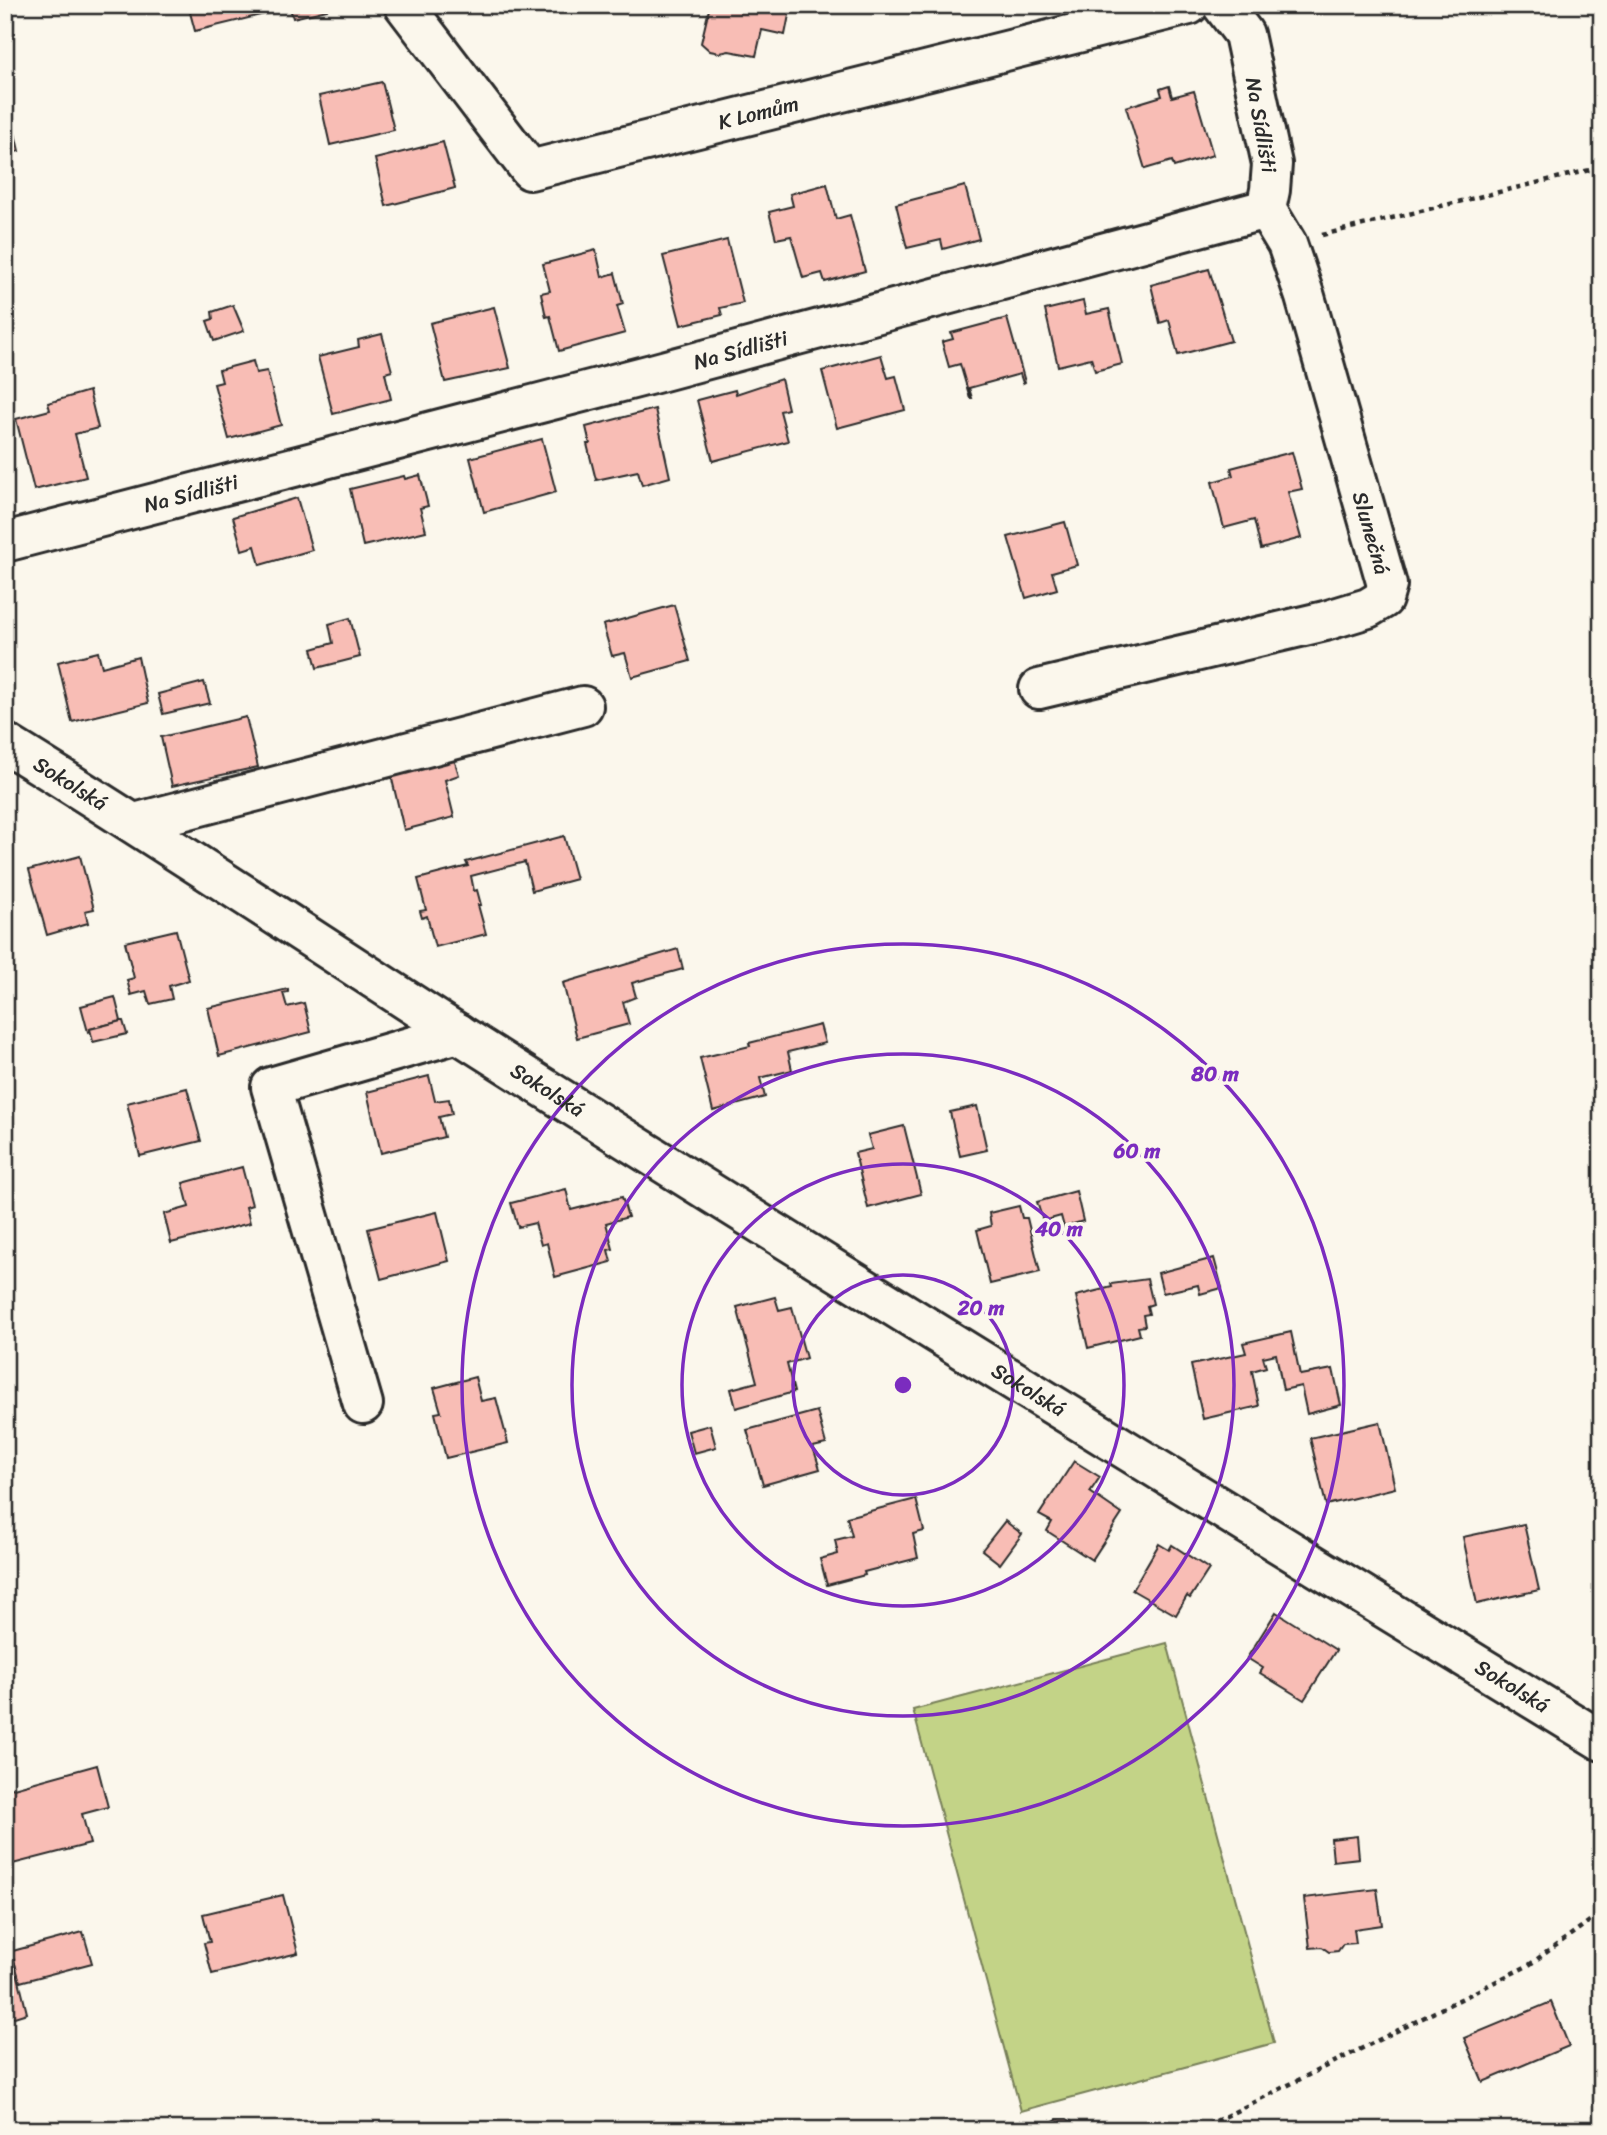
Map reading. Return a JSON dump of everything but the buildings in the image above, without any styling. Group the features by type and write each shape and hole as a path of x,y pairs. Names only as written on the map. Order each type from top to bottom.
{"street":[{"name":"K Lomům","path":"404,5 530,170 1189,5"},
{"name":"Na Sídlišti","path":"5,542 639,377 1266,209 1272,164 1244,34 1222,5"},
{"name":"Slunečná","path":"1039,689 1325,621 1368,608 1383,599 1387,585 1305,297 1287,244 1266,209"},
{"path":"135,823 583,706"},
{"name":"Sokolská","path":"5,743 135,823 458,1033 1068,1415 1602,1741"},
{"path":"363,1404 271,1087 458,1033"}],"path":[{"path":"1287,244 1602,167"},
{"path":"1198,2130 1529,1965 1602,1912"}],"green space":[{"path":"1167,1643 1274,2043 1021,2111 913,1710"}]}
